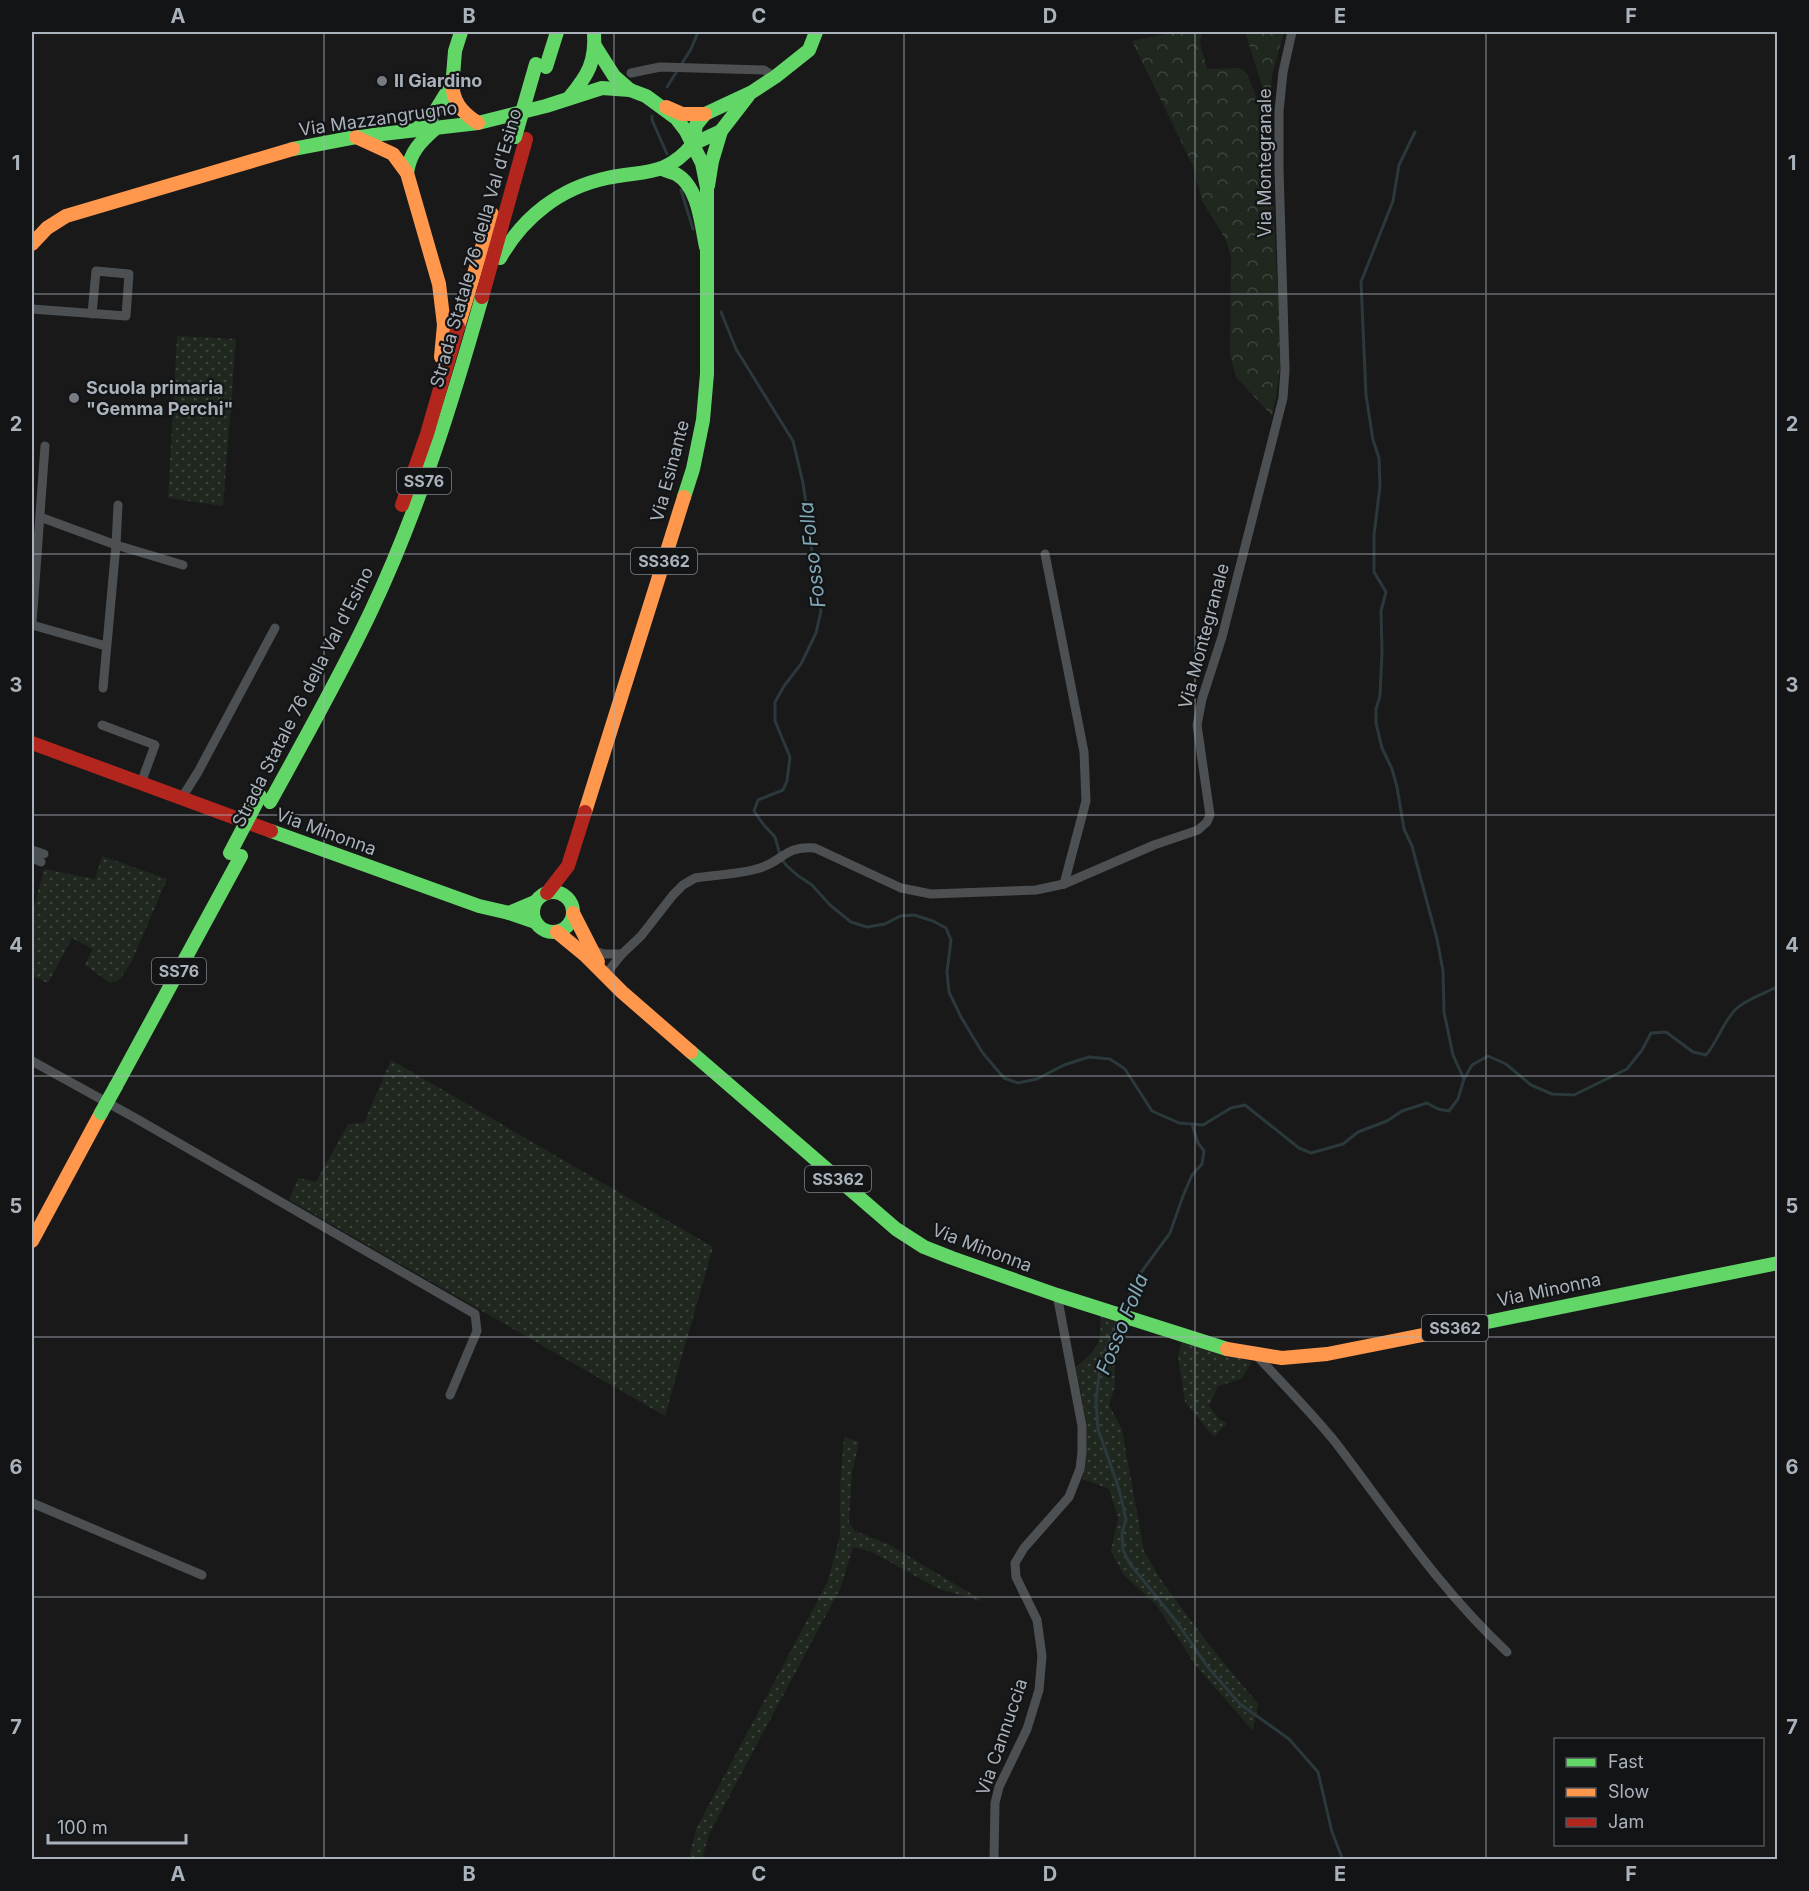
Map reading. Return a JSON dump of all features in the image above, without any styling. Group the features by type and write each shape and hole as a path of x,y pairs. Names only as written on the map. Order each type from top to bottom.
{"main road":[{"path":"461,32 455,51 452,88 455,104 465,115 478,123"},
{"name":"Strada Statale 76 della Val d'Esino","path":"265,799 356,643 385,581 439,441 484,289 541,66 546,32"},
{"name":"Strada Statale 76 della Val d'Esino","path":"541,66 557,32"},
{"path":"569,98 592,67 594,32"},
{"path":"484,289 507,243 528,217 552,201 594,181 662,170 674,165 686,155 693,144 696,125 705,114 752,92 775,77 809,50 816,32"},
{"path":"595,46 614,76 630,90"},
{"path":"415,130 431,118 447,92 453,76"},
{"name":"Via Mazzangrugno","path":"32,244 38,235 52,223 66,216 293,149 356,137 478,123 546,106 602,88 630,90 646,96 676,118 686,130 693,144"},
{"path":"708,188 712,161 721,131 752,92"},
{"name":"Via Mazzangrugno","path":"660,105 682,114 705,114"},
{"path":"400,512 432,402 440,365 444,325 439,284 407,173 408,159 413,148 436,128"},
{"path":"693,144 721,131"},
{"path":"356,137 393,154 407,173"},
{"name":"Strada Statale 76 della Val d'Esino","path":"32,1241 96,1109 265,799 375,573 400,512 427,434 521,138"},
{"name":"Via Esinante","path":"547,893 568,866 693,469 703,420 707,374 708,188 702,163 693,144"},
{"path":"662,170 675,174 689,187 696,202 706,247"},
{"name":"Via Minonna","path":"32,743 479,906 535,922"},
{"name":"Via Esinante","path":"568,866 572,908"},
{"path":"547,893 559,893 568,898 572,908 568,926 557,932"},
{"name":"SS362","path":"535,902 547,893"},
{"path":"509,913 535,902"},
{"path":"535,902 533,916 535,922"},
{"name":"Via Minonna","path":"572,908 590,949 605,975"},
{"name":"SS362","path":"535,922 545,931 557,932"},
{"name":"Via Minonna","path":"557,932 585,955 622,992 896,1229 924,1248 1057,1295 1233,1351 1282,1358 1327,1354 1778,1263"},
{"name":"Strada Statale 76 della Val d'Esino","path":"32,1216 96,1109"}],"street":[{"name":"Via Montegranale","path":"605,975 641,936 673,895 689,881 758,869 800,847 815,848 901,888 931,894 1036,890 1064,884 1154,845 1198,830 1207,822 1210,815 1197,725 1283,398 1285,370 1279,111 1282,72 1292,32"},
{"path":"631,73 650,68 669,67 764,69 775,77"},
{"path":"32,309 92,314 126,316 129,274 96,272 92,314"},
{"path":"45,446 34,561 32,624 106,646"},
{"path":"103,688 116,545 117,505"},
{"path":"40,516 116,545 183,565"},
{"path":"1045,554 1084,752 1086,801 1064,884"},
{"path":"181,799 198,772 275,628"},
{"path":"102,725 155,745 141,783"},
{"path":"32,850 39,858"},
{"path":"590,949 603,954 622,954"},
{"path":"32,1061 475,1314 477,1331 450,1395"},
{"name":"Via Cannuccia","path":"994,1860 995,1803 999,1787 1027,1728 1040,1690 1042,1656 1037,1620 1016,1577 1015,1563 1024,1548 1069,1497 1080,1469 1083,1452 1082,1426 1057,1295"},
{"path":"1256,1355 1335,1442 1395,1525 1435,1575 1481,1629 1507,1652"},
{"path":"32,1503 202,1575"}],"green space":[{"path":"1175,32 1202,32 1200,43 1207,69 1239,68 1246,72 1261,108 1269,116 1281,359 1272,416 1236,377 1230,356 1231,257 1226,240 1202,201 1193,166 1132,41"},
{"path":"1245,32 1284,32 1272,75 1270,101 1262,86"},
{"path":"177,336 236,339 223,506 168,498"},
{"path":"102,856 167,879 132,961 120,979 110,983 85,965 93,949 72,938 48,983 32,976 32,914 44,869 95,879"},
{"path":"391,1060 713,1247 665,1416 289,1200 298,1178 316,1182 348,1124 364,1123"},
{"path":"1101,1313 1131,1325 1115,1367 1115,1386 1109,1405 1122,1430 1144,1551 1163,1583 1207,1642 1258,1704 1253,1731 1196,1666 1157,1606 1123,1574 1111,1551 1118,1518 1109,1489 1083,1479 1087,1426 1076,1367 1098,1344"},
{"path":"1182,1340 1252,1362 1241,1379 1218,1386 1209,1406 1219,1419 1227,1423 1214,1437 1185,1402 1178,1356"},
{"path":"844,1437 859,1442 852,1473 849,1522 855,1531 888,1544 985,1602 939,1589 870,1551 853,1547 841,1587 709,1834 702,1859 689,1859 696,1829 828,1581 840,1535 840,1485"}],"waterway":[{"name":"Fosso Folla","path":"667,87 691,49 698,32"},
{"path":"652,116 667,154"},
{"path":"1415,132 1399,165 1393,201 1361,282 1366,395 1373,440 1379,458 1380,486 1374,535 1374,572 1386,592 1381,611 1382,652 1376,723 1382,748 1392,769 1404,829 1412,846 1437,939 1443,971 1444,1012 1453,1055 1464,1079"},
{"path":"681,190 693,229"},
{"name":"Fosso Folla","path":"721,312 736,349 793,441 803,483 814,579 821,611 816,633 801,664 775,702 775,721 790,757 787,781 783,790 758,800 754,811 775,837 781,858 786,865 812,885 830,905 851,922 867,927 885,924 900,916 914,915 946,928 951,940 947,972 949,992 982,1052 1004,1078 1018,1083 1037,1079 1064,1065 1089,1057 1110,1059 1125,1069 1152,1111 1179,1123 1203,1125 1231,1108 1245,1105 1299,1148 1311,1153 1343,1144 1358,1132 1387,1121 1402,1111 1427,1103 1438,1109 1449,1111 1458,1099 1464,1079 1472,1065 1488,1056 1506,1064 1531,1085 1552,1094 1574,1095 1627,1069 1642,1050 1651,1033 1666,1032 1693,1052 1706,1055 1739,1006 1778,986"},
{"name":"Fosso Folla","path":"1123,1310 1137,1278 1170,1233 1192,1175 1202,1164 1204,1151 1198,1143 1192,1124"},
{"name":"Fosso Folla","path":"1119,1318 1105,1351 1096,1401 1098,1429 1119,1489 1126,1520 1122,1533 1123,1550 1130,1564 1176,1621 1207,1666 1240,1704 1289,1739 1318,1772 1332,1832 1343,1860"}],"traffic: fast":[{"path":"415,130 431,118 447,92 453,76 455,51 461,32"},
{"path":"546,67 557,32"},
{"path":"569,98 589,68 594,52 594,32"},
{"path":"721,131 693,144 696,125 705,114 752,92 775,77 809,50 816,32"},
{"path":"595,46 614,76 630,90"},
{"path":"515,137 536,64"},
{"path":"293,149 356,137 478,123 546,106 602,88 630,90 646,96 676,118 686,131 702,163 707,188 707,374 703,420 693,469 684,497"},
{"path":"708,186 712,161 721,131 748,96"},
{"path":"407,173 417,148 436,128"},
{"path":"500,258 509,243 532,217 559,197 574,189 607,178 664,167 683,155 693,144"},
{"path":"662,169 676,174 690,188 698,207 706,247"},
{"path":"270,802 348,658 405,533 459,376 482,297"},
{"path":"230,853 260,796"},
{"path":"271,831 479,906 535,922"},
{"path":"116,1086 241,856"},
{"path":"553,892 561,893 567,898 572,904 573,912 572,920 567,926 561,931 553,932 545,931 539,926 534,920 533,912 534,904 539,898 545,893 553,892"},
{"path":"509,913 535,902"},
{"path":"691,1052 896,1229 924,1247 1057,1295 1227,1349"},
{"path":"101,1113 116,1086"},
{"path":"1468,1326 1778,1263"}],"traffic: slow":[{"path":"452,80 452,87 459,105 478,123"},
{"path":"666,107 682,114 705,114"},
{"path":"356,137 393,154 407,173 439,284 444,325 441,357"},
{"path":"32,244 47,228 66,216 293,149"},
{"path":"458,327 492,214"},
{"path":"585,812 684,497"},
{"path":"573,913 598,962"},
{"path":"557,932 691,1052"},
{"path":"32,1241 101,1113"},
{"path":"1227,1349 1282,1358 1327,1354 1468,1326"}],"traffic: jam":[{"path":"482,297 526,139"},
{"path":"402,505 427,434 458,327"},
{"path":"32,743 271,831"},
{"path":"547,893 568,866 585,812"}],"place":[{"name":"Il Giardino","path":"382,81"},
{"name":"Scuola primaria \"Gemma Perchi\"","path":"74,398"}]}
